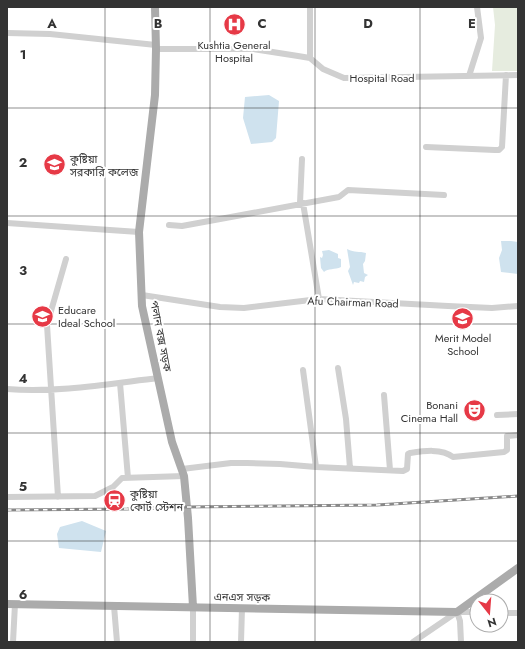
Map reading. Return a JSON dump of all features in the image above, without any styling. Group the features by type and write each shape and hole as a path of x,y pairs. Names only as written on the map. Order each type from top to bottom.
{"main road":[{"name":"পলান বক্স সড়ক","path":"155,7 155,95 139,232 142,306 172,442 183,472 188,518 193,607"},
{"path":"457,612 518,568"},
{"name":"এনএস সড়ক","path":"11,604 457,612"}],"street":[{"path":"310,7 310,58"},
{"path":"469,76 481,38 477,7"},
{"name":"Hospital Road","path":"7,33 50,34 156,47 253,49 310,58 323,69 344,78 518,75"},
{"path":"426,147 499,150 502,147 506,75"},
{"path":"302,159 302,203 319,299"},
{"path":"169,225 182,226 339,197 348,190 444,195"},
{"path":"7,223 139,232"},
{"path":"58,497 47,325 66,259"},
{"name":"Afu Chairman Road","path":"142,295 220,307 244,308 319,299 492,308 518,306"},
{"path":"338,368 346,419 350,468"},
{"path":"303,370 316,467"},
{"path":"7,389 52,390 158,378"},
{"path":"120,382 128,478"},
{"path":"384,395 390,470"},
{"path":"497,414 518,414"},
{"path":"7,497 95,496 113,487 122,478 183,472 227,464 280,464 316,467 406,470 408,454 412,452 442,451 449,453 453,457 504,452 507,450 507,436 518,435"},
{"path":"11,604 13,642"},
{"path":"114,606 117,642"},
{"name":"পলান বক্স সড়ক","path":"193,607 193,642"},
{"path":"241,642 242,608"},
{"path":"413,642 457,612 460,621 461,642"},
{"name":"এনএস সড়ক","path":"457,612 469,612"}],"shaded area":[{"path":"493,7 518,7 518,71 492,71 495,25"}],"water":[{"path":"269,95 279,101 276,138 272,142 251,144 243,118 245,97"},
{"path":"501,241 518,242 518,274 501,272 499,258 502,250"},
{"path":"347,249 366,253 363,264 364,273 368,275 365,277 364,282 354,282 353,285 348,271 350,267"},
{"path":"329,250 338,254 338,258 341,259 341,267 324,272 321,268 320,257 322,258 322,251"},
{"path":"82,521 106,531 101,552 59,548 57,534 60,527"}],"railway":[{"path":"7,510 377,505 518,496"}],"place":[{"name":"Kushtia General Hospital","path":"234,25"},
{"name":"কুষ্টিয়া সরকারি কলেজ","path":"54,165"},
{"name":"Educare Ideal School","path":"43,316"},
{"name":"Merit Model School","path":"463,318"},
{"name":"Bonani Cinema Hall","path":"474,411"},
{"name":"কুষ্টিয়া কোর্ট স্টেশন","path":"114,500"}]}
